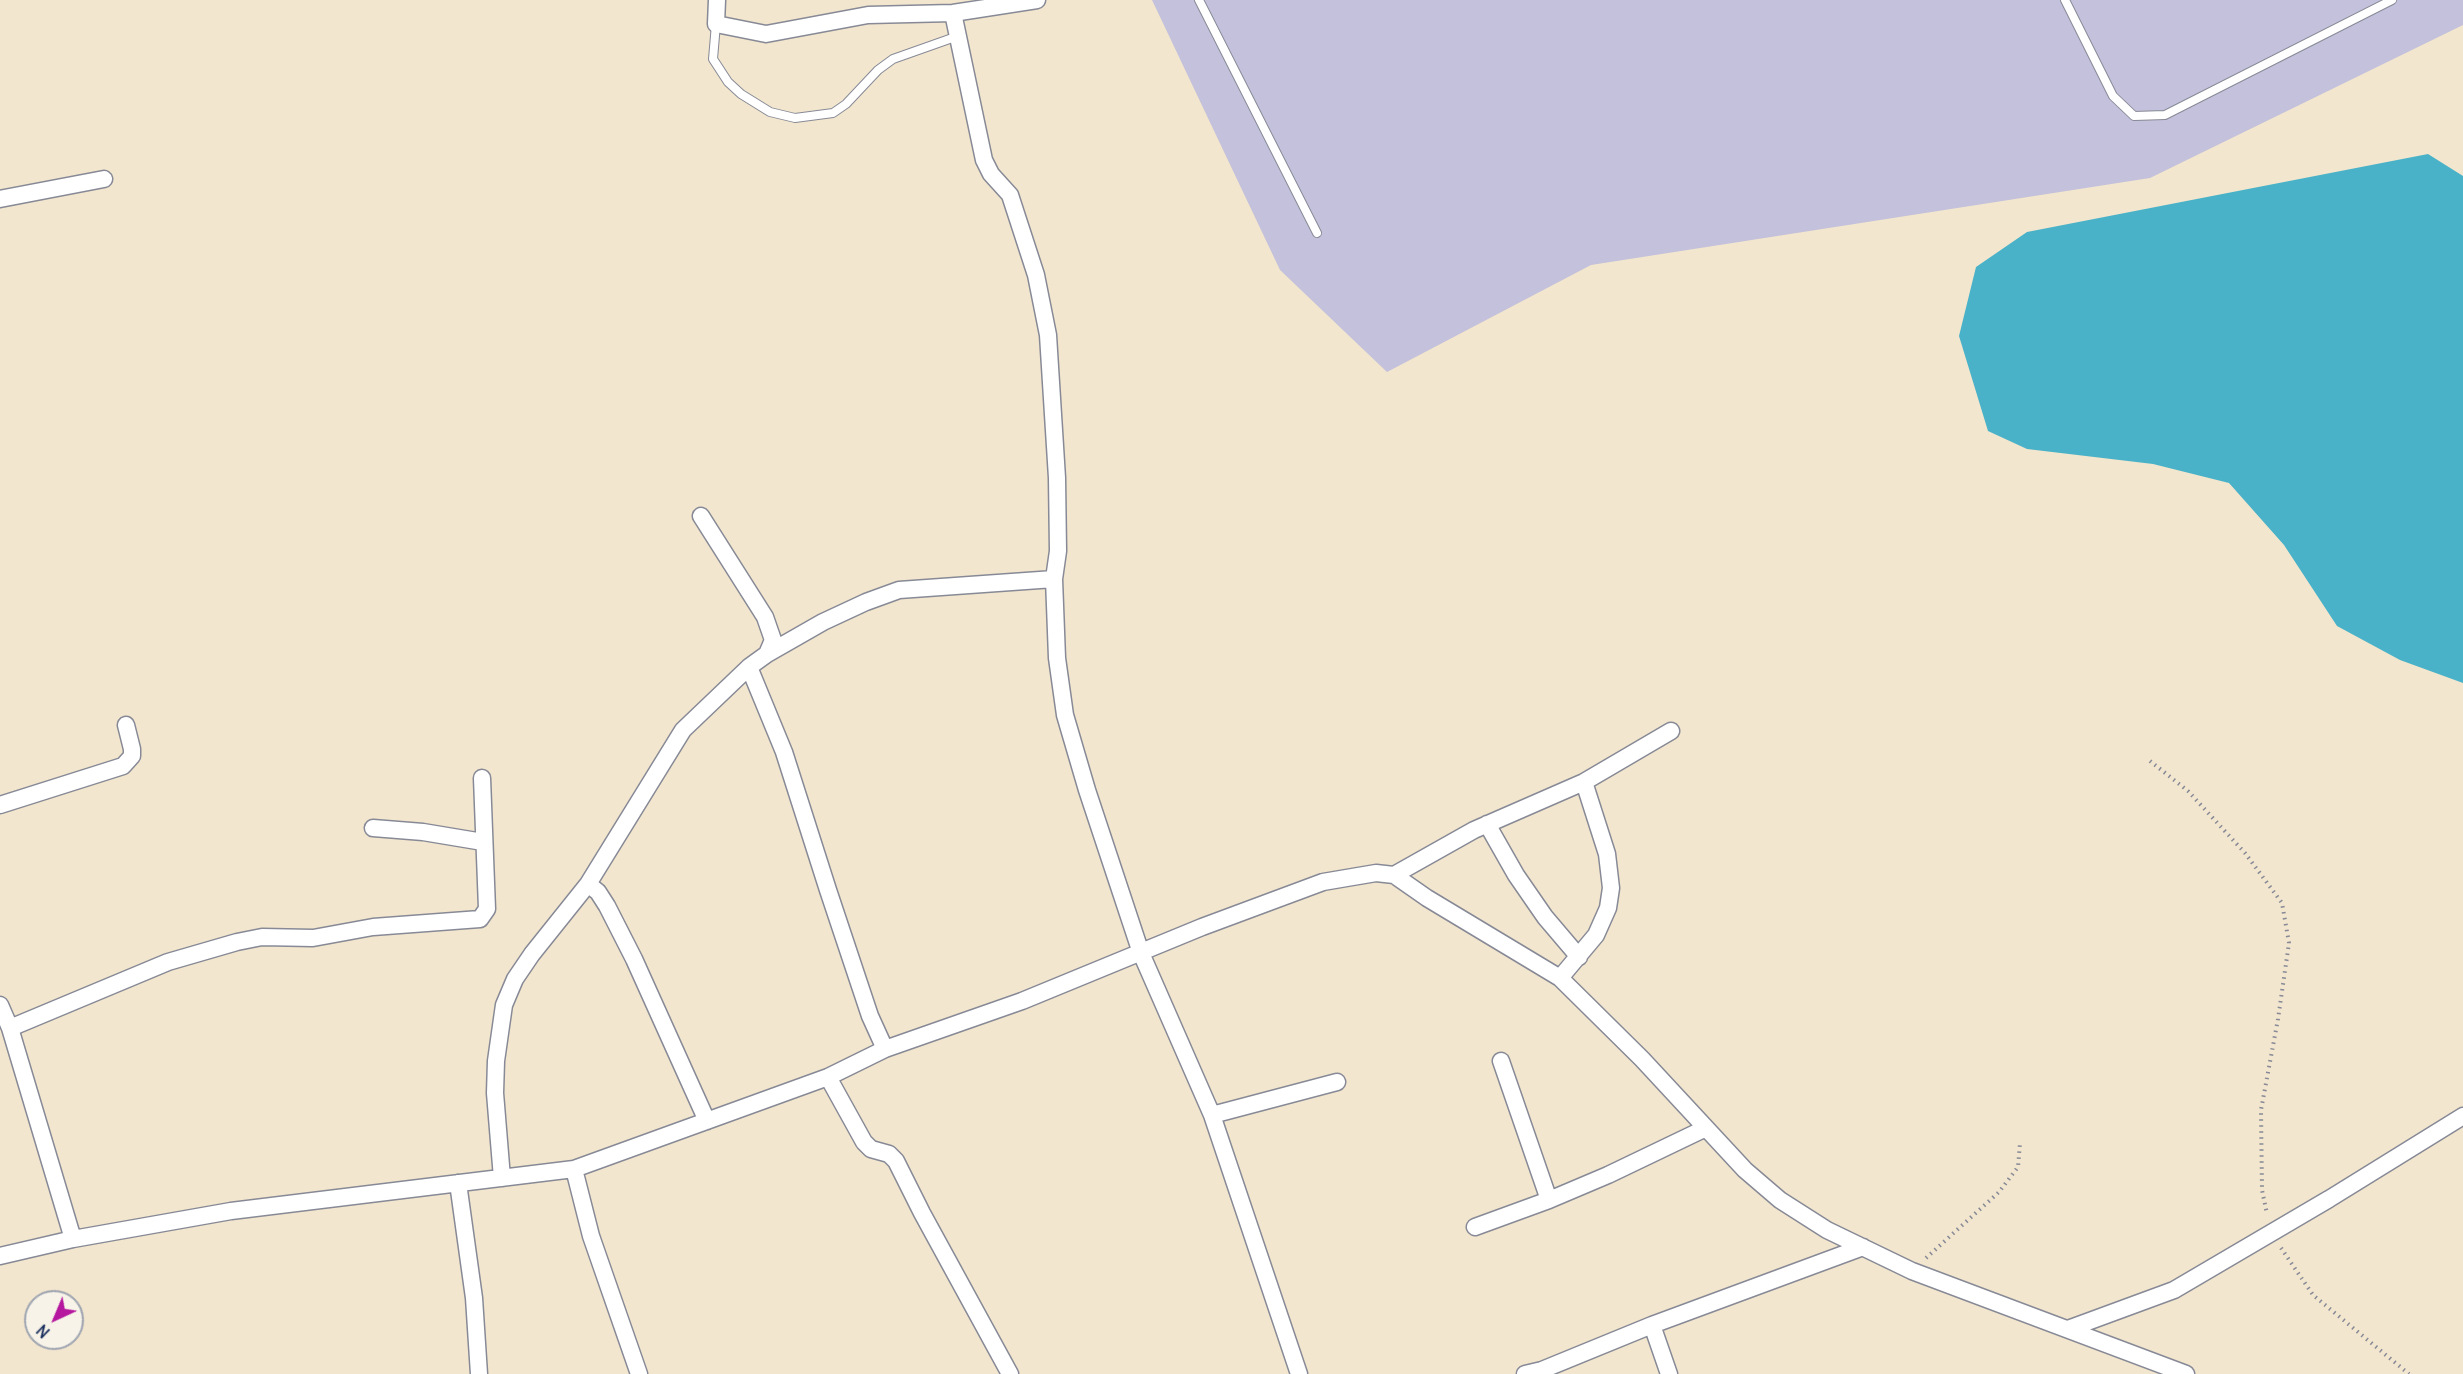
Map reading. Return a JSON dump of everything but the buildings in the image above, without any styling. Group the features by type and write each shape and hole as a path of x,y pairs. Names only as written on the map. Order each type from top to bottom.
{"street":[{"path":"717,0 716,24 766,34 868,15 953,13 1037,0"},
{"path":"953,13 984,160 991,174 1010,195 1036,275 1048,335 1057,478 1058,551 1054,579 1057,658 1065,715 1141,954 1212,1115 1299,1374"},
{"path":"0,199 104,179"},
{"path":"701,516 765,617 772,639 767,654"},
{"path":"502,1178 495,1093 496,1061 504,1005 515,979 588,884 683,730 749,667 767,654 823,622 866,602 899,590 1054,579"},
{"path":"749,667 784,752 870,1016 885,1049"},
{"path":"0,805 123,766 132,756 126,724"},
{"path":"1394,875 1487,824 1584,782 1671,731"},
{"path":"10,1028 168,962 237,942 262,937 313,938 373,927 480,919 487,909 482,778"},
{"path":"1560,978 1596,935 1608,908 1611,888 1607,854 1584,782"},
{"path":"1487,824 1516,875 1545,917 1579,957"},
{"path":"373,828 423,832 483,842"},
{"path":"0,1256 73,1239 231,1211 574,1169 828,1077 885,1049 1022,1001 1202,927 1323,882 1376,873 1394,875 1560,978 1642,1059 1745,1170 1780,1200 1827,1230 1912,1270 2186,1374"},
{"path":"588,884 598,892 607,906 634,959 707,1121"},
{"path":"0,1005 10,1028 73,1239"},
{"path":"1501,1061 1549,1200"},
{"path":"828,1077 864,1142 871,1149 889,1154 896,1161 1010,1374"},
{"path":"1212,1115 1337,1082"},
{"path":"2068,1329 2174,1290 2463,1116"},
{"path":"1475,1227 1549,1200 1706,1128"},
{"path":"574,1169 591,1236 639,1374"},
{"path":"458,1183 474,1298 479,1374"},
{"path":"1537,1373 1652,1325 1863,1247"},
{"path":"1652,1325 1669,1374"}],"lane":[{"path":"1199,0 1317,233"},
{"path":"2065,0 2113,96 2134,116 2165,115 2392,0"},
{"path":"716,24 713,59 728,82 741,94 770,112 795,118 833,113 846,104 878,70 893,59 958,36"}],"path":[{"path":"2150,761 2188,792 2245,853 2282,903 2289,943 2261,1110 2262,1190 2271,1232 2313,1295 2409,1374"},
{"path":"1912,1270 2000,1192 2018,1167 2020,1143"}],"shaded area":[{"path":"1152,0 2463,0 2463,25 2150,178 1591,265 1387,372 1280,270"}],"water":[{"path":"2428,154 2463,176 2463,683 2400,660 2337,626 2284,545 2229,483 2153,464 2027,449 1988,431 1959,336 1976,267 2027,232"}]}
